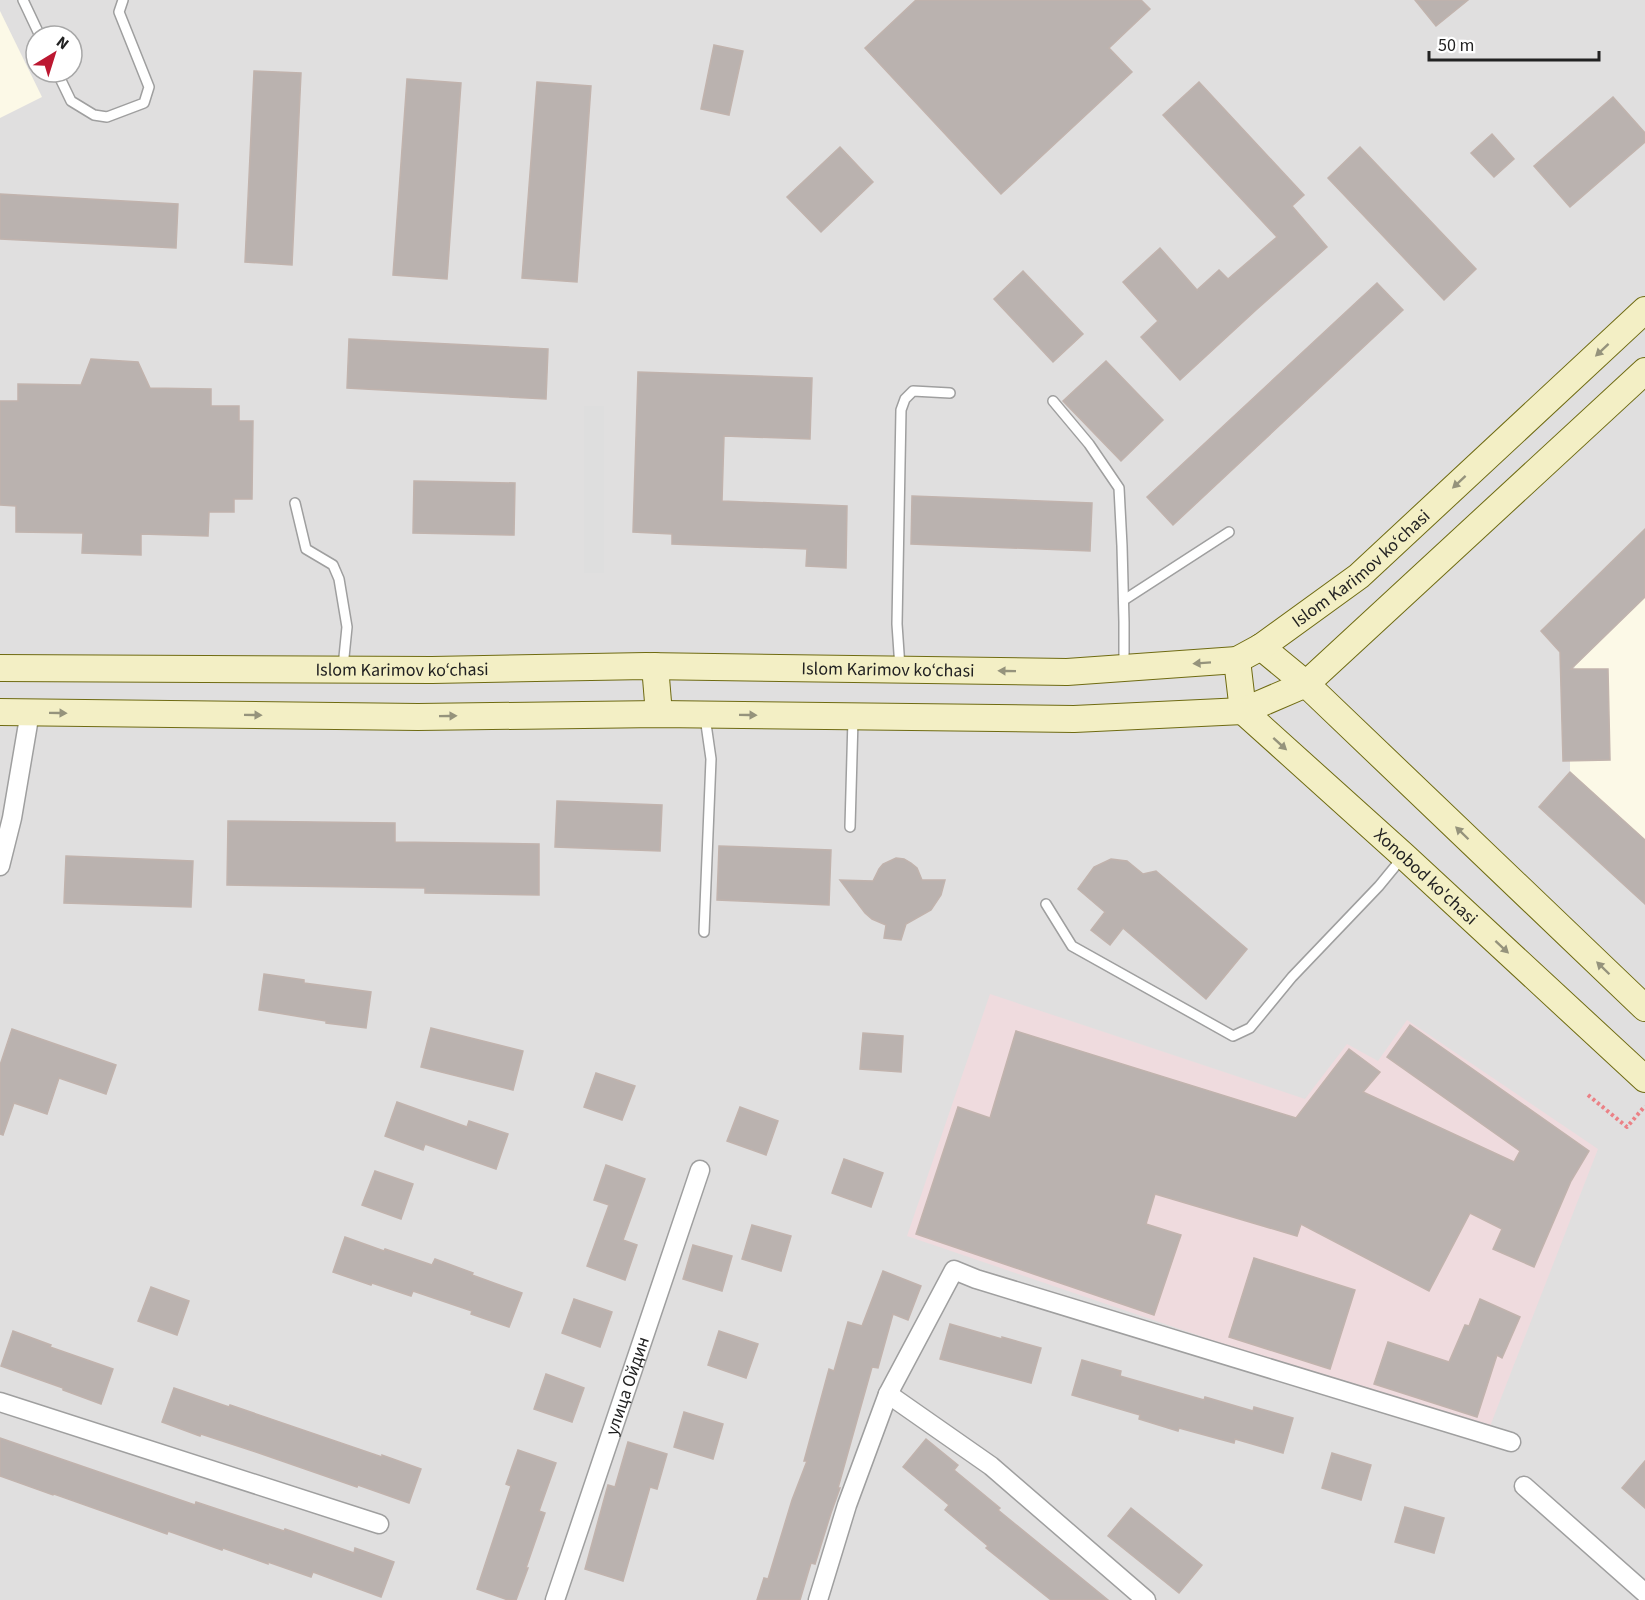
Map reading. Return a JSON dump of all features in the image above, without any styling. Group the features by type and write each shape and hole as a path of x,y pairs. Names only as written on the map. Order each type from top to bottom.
{"main road":[{"name":"Islom Karimov ko‘chasi","path":"0,668 343,669 655,666 1067,672 1237,660 1261,647 1359,576 1645,310"},
{"path":"0,712 418,717 659,714 1074,718 1244,711 1306,684 1645,371"},
{"path":"1261,647 1306,684 1645,1008"},
{"path":"1237,660 1244,711"},
{"path":"655,666 659,714"},
{"name":"Xonobod ko'chasi","path":"1244,711 1645,1079"}],"street":[{"path":"0,866 12,818 30,712"},
{"name":"улица Ойдин","path":"555,1600 700,1170"},
{"path":"818,1600 847,1505 888,1394 954,1270 976,1279 1511,1442"},
{"path":"888,1394 991,1466 1146,1600"},
{"path":"0,1402 379,1524"},
{"path":"1524,1486 1645,1593"}],"lane":[{"path":"23,0 34,24"},
{"path":"63,84 71,101 94,115 107,117 144,103 149,87 119,12 123,0"},
{"path":"900,670 897,624 901,410 905,399 913,391 950,393"},
{"path":"1053,401 1089,444 1119,488 1124,600 1124,668"},
{"path":"295,503 306,549 333,565 339,579 347,627 343,669"},
{"path":"1124,600 1228,532"},
{"path":"704,932 711,759 705,715"},
{"path":"850,827 853,716"},
{"path":"1046,904 1072,946 1233,1036 1250,1028 1292,977 1379,886 1404,856"}],"path":[{"path":"1588,1095 1627,1127 1645,1106"}],"shaded area":[{"path":"0,0 1645,0 1645,1600 0,1600"},
{"path":"0,11 24,60 24,84 36,84 42,97 0,118"},
{"path":"584,406 604,406 604,573 584,573"},
{"path":"1645,597 1645,840 1570,772 1570,761 1563,761 1561,670 1574,669"},
{"path":"990,994 1305,1099 1347,1044 1378,1061 1407,1020 1598,1149 1487,1434 907,1236"}],"building":[{"path":"916,0 1141,0 1150,9 1109,48 1132,72 1001,194 865,48"},
{"path":"1415,0 1468,0 1436,26"},
{"path":"714,45 743,51 729,115 701,109"},
{"path":"254,71 301,73 292,265 245,262"},
{"path":"407,79 461,83 447,279 393,275"},
{"path":"537,82 591,86 577,282 522,278"},
{"path":"1199,82 1304,195 1292,206 1327,247 1180,380 1141,337 1158,321 1123,282 1160,248 1197,290 1219,270 1228,279 1277,237 1163,115"},
{"path":"1613,97 1645,133 1645,142 1570,207 1534,166"},
{"path":"1492,134 1514,159 1494,177 1471,153"},
{"path":"840,147 873,182 821,232 787,197"},
{"path":"1360,147 1476,269 1444,300 1328,178"},
{"path":"0,194 178,204 176,248 0,239"},
{"path":"1023,271 1083,334 1053,362 994,299"},
{"path":"1377,283 1403,310 1173,525 1147,497"},
{"path":"349,339 548,349 546,399 347,388"},
{"path":"91,359 138,362 150,388 211,389 211,406 239,406 239,421 253,421 252,499 234,499 234,512 209,512 208,536 141,534 141,555 82,553 83,533 16,532 16,506 0,505 0,401 18,401 18,384 81,385"},
{"path":"1106,361 1163,420 1121,461 1063,401"},
{"path":"638,372 812,378 810,439 724,436 722,501 847,506 846,568 806,566 807,549 672,544 672,534 633,532"},
{"path":"414,481 515,483 514,535 413,533"},
{"path":"912,496 1092,503 1090,551 911,544"},
{"path":"1645,529 1645,597 1571,669 1608,669 1610,760 1563,761 1560,652 1541,631"},
{"path":"1570,772 1645,840 1645,904 1539,807"},
{"path":"557,801 662,805 660,851 555,847"},
{"path":"228,821 395,823 395,842 539,844 539,895 425,893 425,888 227,885"},
{"path":"719,846 831,850 829,905 717,900"},
{"path":"66,856 193,861 191,907 64,903"},
{"path":"896,858 904,859 917,868 922,880 945,880 941,895 931,910 906,924 901,940 884,938 886,925 865,913 840,880 873,881 883,864"},
{"path":"1111,859 1127,861 1143,874 1156,871 1247,949 1206,999 1123,928 1110,945 1091,930 1105,912 1078,889 1094,867"},
{"path":"264,974 304,980 304,983 371,992 366,1028 259,1010"},
{"path":"1410,1025 1589,1151 1571,1181 1534,1267 1493,1249 1502,1229 1470,1213 1429,1291 1301,1224 1297,1236 1155,1194 1146,1224 1181,1235 1154,1315 916,1234 958,1107 990,1118 1016,1031 1296,1118 1349,1049 1380,1072 1363,1092 1514,1162 1520,1151 1387,1057"},
{"path":"431,1028 523,1051 513,1090 421,1067"},
{"path":"12,1029 116,1065 106,1094 59,1078 47,1114 14,1103 3,1135 0,1134 0,1065"},
{"path":"863,1033 903,1036 901,1072 860,1069"},
{"path":"596,1073 635,1086 622,1120 584,1107"},
{"path":"397,1102 467,1127 469,1121 508,1134 496,1169 425,1144 423,1150 385,1136"},
{"path":"740,1107 778,1121 766,1155 727,1141"},
{"path":"844,1159 883,1173 871,1207 832,1193"},
{"path":"606,1165 645,1179 623,1240 637,1245 625,1280 587,1266 609,1205 594,1200"},
{"path":"375,1171 413,1184 401,1219 362,1205"},
{"path":"752,1225 791,1236 781,1271 742,1259"},
{"path":"345,1237 432,1265 435,1259 522,1293 509,1327 471,1314 472,1311 413,1291 411,1296 333,1272"},
{"path":"693,1245 732,1256 722,1291 683,1279"},
{"path":"1254,1258 1355,1290 1330,1369 1229,1337"},
{"path":"883,1271 921,1286 908,1320 893,1314 878,1368 872,1367 838,1488 840,1488 815,1564 811,1563 800,1600 757,1600 764,1578 768,1579 792,1500 807,1461 804,1461 829,1369 834,1371 848,1322 862,1326"},
{"path":"151,1287 189,1301 177,1335 138,1321"},
{"path":"574,1299 612,1312 600,1347 562,1333"},
{"path":"1480,1299 1520,1317 1502,1358 1497,1355 1477,1417 1374,1384 1388,1342 1449,1362 1465,1325 1469,1326"},
{"path":"950,1324 1041,1348 1031,1383 940,1359"},
{"path":"13,1331 51,1345 50,1347 113,1369 101,1404 1,1366"},
{"path":"719,1331 758,1344 746,1378 708,1365"},
{"path":"1082,1360 1121,1371 1120,1376 1204,1400 1205,1397 1253,1411 1254,1407 1293,1418 1283,1453 1235,1439 1234,1443 1179,1428 1178,1431 1139,1419 1140,1415 1072,1395"},
{"path":"546,1374 584,1388 572,1422 534,1409"},
{"path":"174,1388 421,1469 409,1503 162,1422"},
{"path":"684,1412 723,1424 713,1459 674,1447"},
{"path":"0,1438 195,1505 196,1502 354,1553 355,1548 394,1562 381,1597 313,1572 311,1577 168,1531 167,1534 0,1476"},
{"path":"926,1439 958,1465 954,1470 1000,1508 998,1510 1108,1600 1051,1600 986,1548 988,1546 945,1510 949,1505 903,1467"},
{"path":"628,1442 667,1454 657,1489 650,1487 623,1581 585,1569 608,1485 615,1487"},
{"path":"518,1450 556,1463 539,1511 545,1513 526,1568 528,1568 516,1600 508,1600 477,1589 511,1486 506,1484"},
{"path":"1332,1453 1371,1465 1361,1500 1322,1488"},
{"path":"1645,1461 1645,1508 1622,1488"},
{"path":"1405,1507 1444,1518 1434,1553 1395,1542"},
{"path":"1131,1508 1202,1565 1179,1593 1108,1536"}]}
